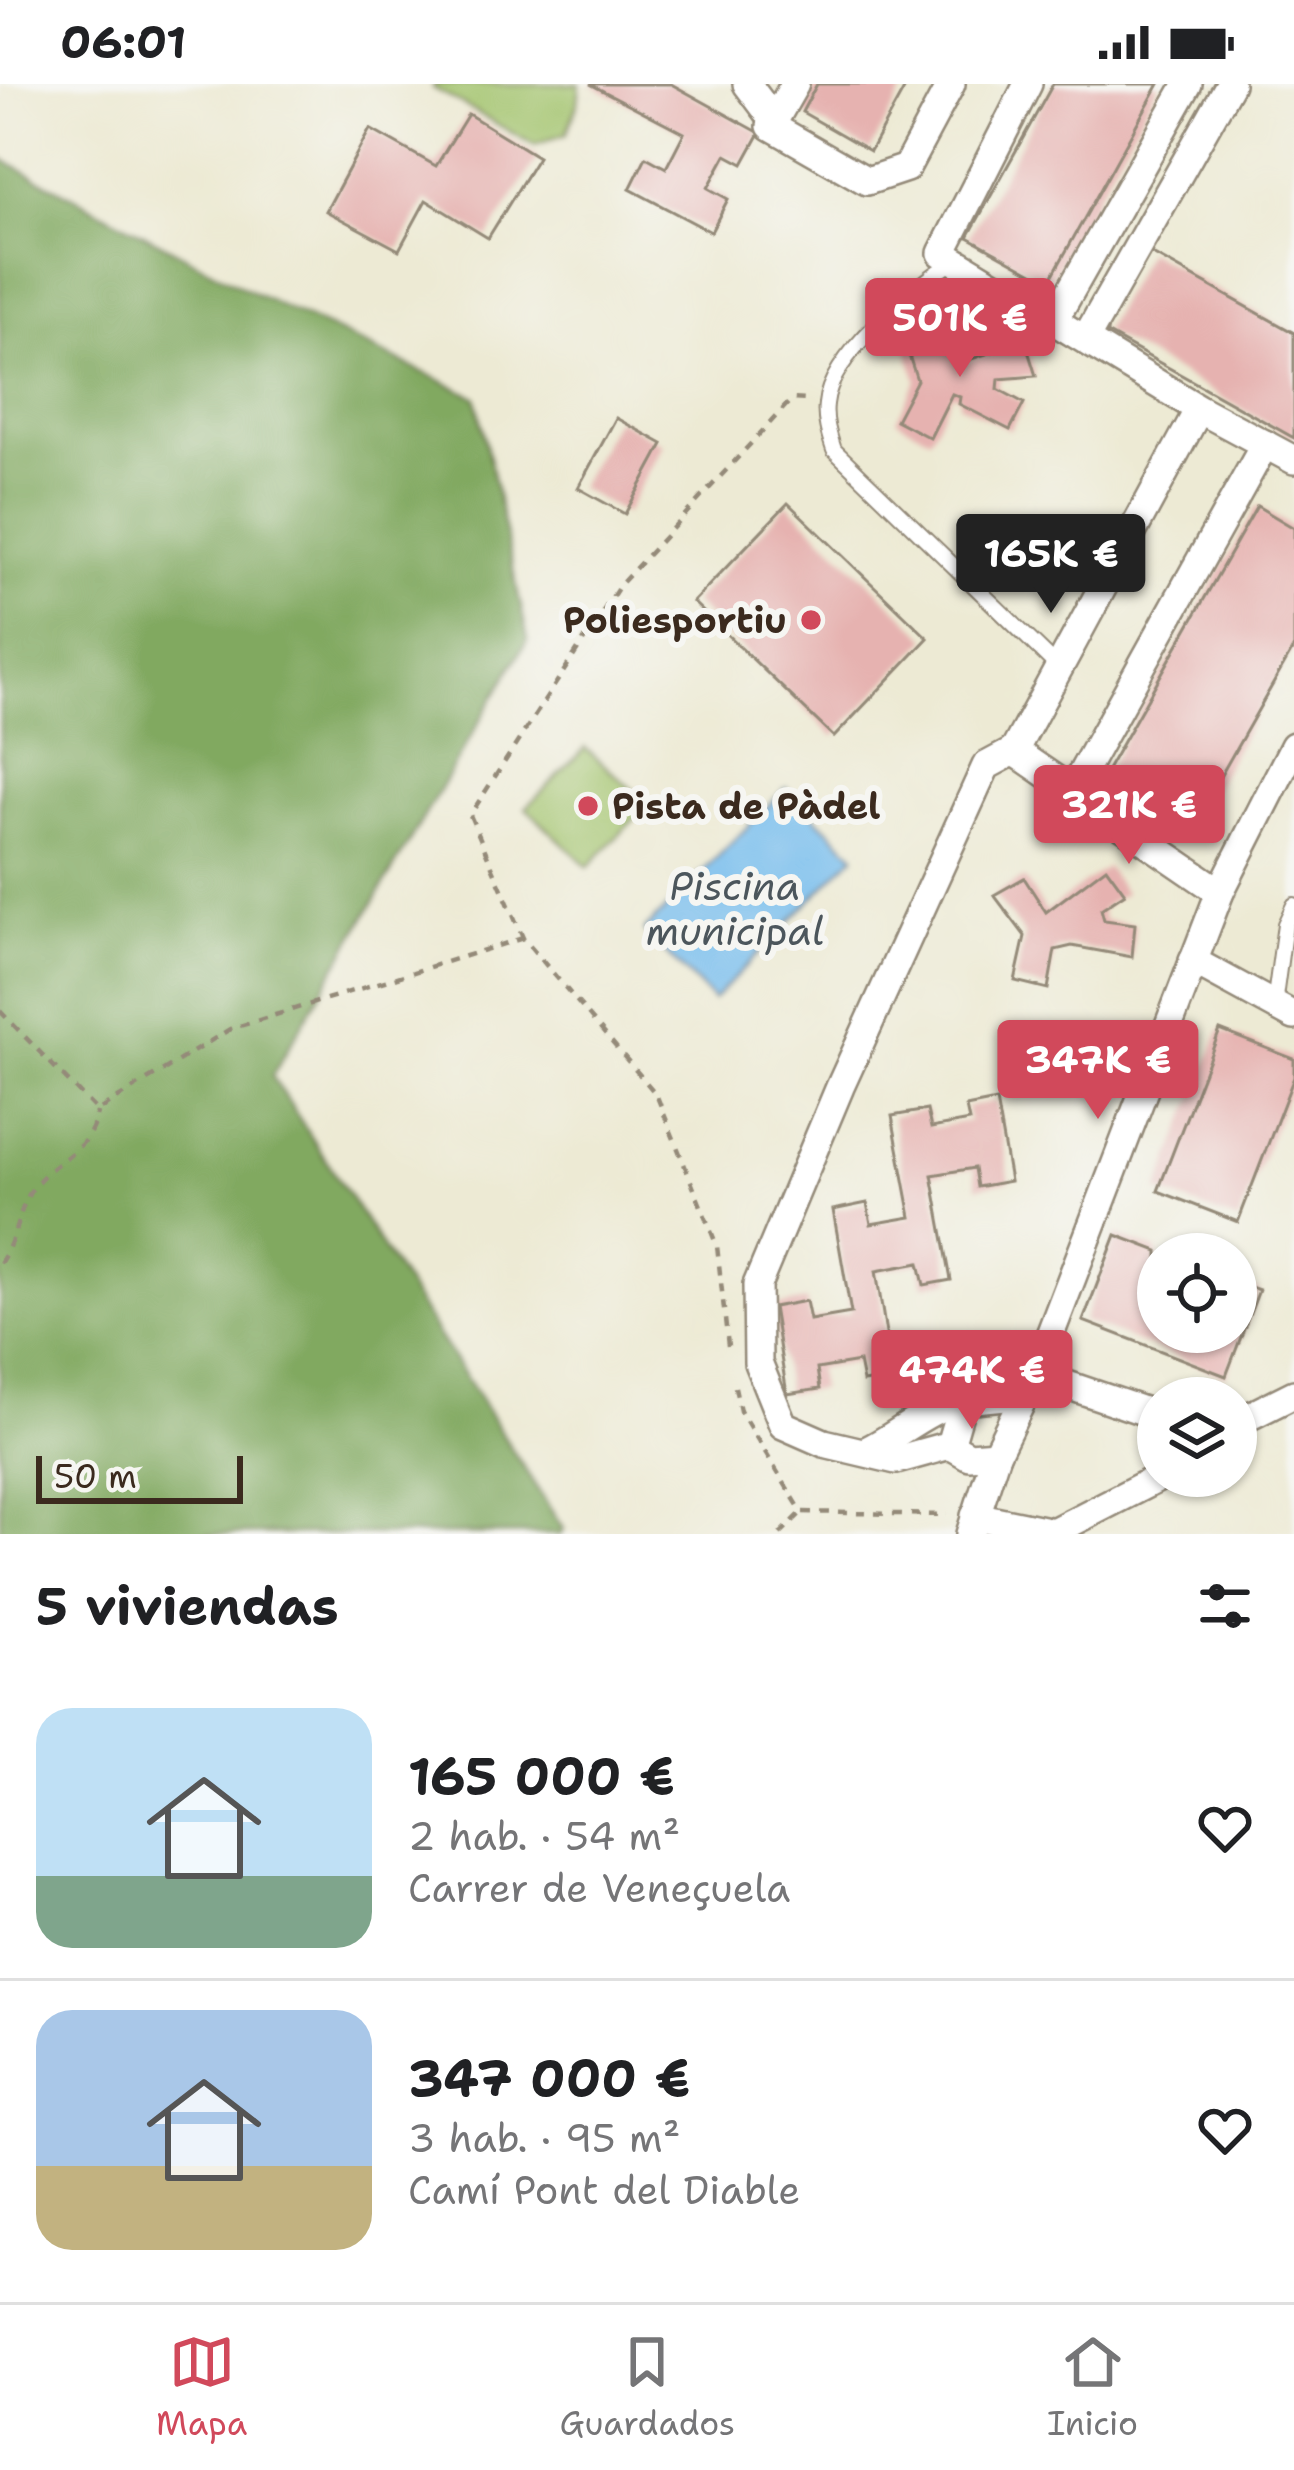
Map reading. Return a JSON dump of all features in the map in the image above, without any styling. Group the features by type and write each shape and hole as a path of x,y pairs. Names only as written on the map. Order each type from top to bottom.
{"street":[{"path":"747,84 774,120"},
{"path":"794,84 771,126 867,181 906,169 951,84"},
{"path":"1028,84 948,257 1199,409 1294,460"},
{"path":"1054,320 1188,84"},
{"path":"1086,338 1230,84"},
{"path":"996,1454 969,1456 950,1445 896,1460 824,1443 783,1425 758,1363 758,1286 840,1087 986,766 1014,751 1199,409"},
{"path":"1072,790 1265,444"},
{"path":"1137,1489 1053,1532 972,1525 1220,892 1294,746"},
{"path":"1014,751 1220,892"},
{"path":"1193,961 1284,1011"},
{"path":"866,1451 939,1405 1030,1384 1137,1411"},
{"path":"1257,1412 1294,1394"},
{"path":"950,1445 963,1400"}],"lane":[{"path":"948,257 850,353 825,400 834,450 1059,668"},
{"path":"1284,1011 1285,924 1294,905"}],"path":[{"path":"728,1348 717,1246 656,1094 523,938 470,815 620,585 792,399 825,400"},
{"path":"0,1264 33,1186 93,1135 97,1111 230,1029 523,938"},
{"path":"0,1011 97,1111"},
{"path":"732,1369 740,1411 802,1512"},
{"path":"780,1534 802,1512 972,1525"}],"green space":[{"path":"435,84 580,84 566,134 534,145 433,88"},
{"path":"0,158 262,297 476,397 528,639 272,1076 563,1529 561,1534 0,1534"},
{"name":"Pista de Pàdel","path":"585,748 649,804 588,867 526,808"}],"water":[{"name":"Piscina municipal","path":"786,788 855,855 713,1000 644,931"}],"building":[{"path":"590,84 671,84 760,133 743,164 726,155 708,188 728,199 711,232 630,189 646,157 666,168 684,133"},
{"path":"817,84 907,84 870,151 802,112"},
{"path":"1053,84 1159,84 1049,282 968,237"},
{"path":"468,114 538,157 488,238 426,200 399,250 326,211 370,129 436,166"},
{"path":"1147,251 1294,333 1294,438 1103,331"},
{"path":"941,320 960,363 1025,341 1036,376 999,379 998,389 1024,403 1010,430 959,404 960,397 952,394 930,438 896,420 917,380 902,334"},
{"path":"616,418 663,444 625,514 578,488"},
{"name":"Poliesportiu","path":"788,503 928,638 834,737 693,602"},
{"path":"1257,506 1294,528 1294,647 1192,826 1104,775"},
{"path":"1106,867 1125,893 1101,909 1104,920 1135,924 1132,957 1072,946 1055,950 1048,989 1015,981 1025,936 994,895 1024,878 1046,912"},
{"path":"1220,1030 1294,1059 1294,1077 1238,1222 1158,1191"},
{"path":"996,1101 1010,1181 977,1187 974,1168 932,1175 951,1280 924,1285 919,1263 876,1271 893,1377 863,1382 859,1362 817,1369 820,1389 787,1394 773,1307 806,1301 810,1320 851,1313 833,1210 867,1203 871,1224 911,1217 892,1116 927,1110 931,1128 969,1121 966,1107"},
{"path":"1116,1235 1137,1243 1137,1342 1083,1321"},
{"path":"1166,1353 1235,1353 1226,1376"}],"place":[{"name":"Poliesportiu","path":"811,620"},
{"name":"Pista de Pàdel","path":"588,806"}]}
